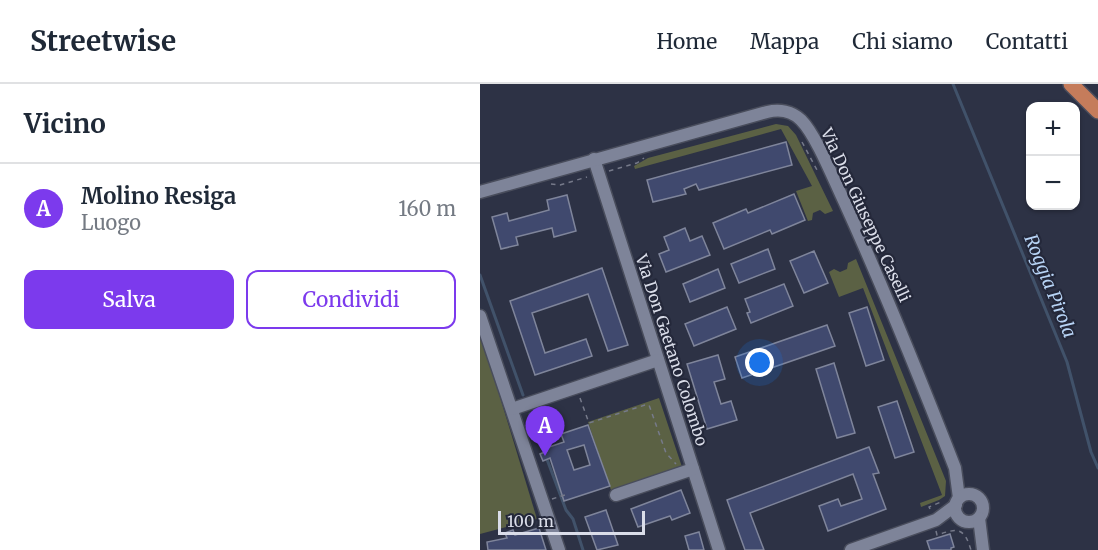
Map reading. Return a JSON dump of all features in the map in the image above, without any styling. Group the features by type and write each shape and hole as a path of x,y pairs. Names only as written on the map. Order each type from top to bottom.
{"main road":[{"path":"1071,84 1098,111"}],"street":[{"name":"Via Don Giuseppe Caselli","path":"480,192 772,111 788,112 799,118 807,128 826,164 879,279 955,468 976,495"},
{"name":"Via Don Gaetano Colombo","path":"594,159 658,360 688,471 719,550"},
{"path":"480,316 559,550"},
{"path":"512,409 658,360"},
{"name":"Via Don Giuseppe Caselli","path":"955,468 953,501 956,512 969,520"},
{"path":"616,495 688,471"},
{"path":"851,550 934,521 969,520 983,505 976,495 969,494 953,501 934,521"},
{"path":"969,520 979,549"}],"path":[{"path":"799,135 821,178"},
{"path":"548,184 560,185 637,163 647,156"},
{"path":"576,387 589,423 649,405 666,453 688,471"},
{"path":"557,497 568,494"},
{"path":"953,501 929,507 937,534 953,530 964,534 979,549"}],"green space":[{"path":"776,124 788,126 796,135 833,211 825,214 820,210 813,213 812,220 808,221 796,191 812,186 781,129 635,169 634,166 648,158"},
{"path":"856,259 946,481 945,496 921,507 920,503 942,495 863,288 839,297 829,272 834,269 840,272 847,269 848,263"},
{"path":"480,331 537,519 480,534"},
{"path":"659,398 684,473 613,496 588,422"}],"building":[{"path":"786,142 792,165 699,190 696,184 684,189 686,194 653,202 647,180"},
{"path":"794,194 805,220 772,234 770,230 724,249 713,223 746,209 748,213"},
{"path":"567,195 576,231 554,237 552,228 516,237 518,245 501,249 492,217 507,213 509,221 549,210 547,200"},
{"path":"685,228 690,241 702,236 710,255 666,272 659,254 669,250 664,237"},
{"path":"768,249 775,269 739,283 731,264"},
{"path":"814,251 828,283 804,293 790,261"},
{"path":"602,268 628,345 608,351 588,294 532,313 545,353 586,339 592,356 535,375 510,301"},
{"path":"718,269 725,288 690,302 683,284"},
{"path":"784,284 793,306 751,323 745,299"},
{"path":"727,307 736,329 694,346 685,324"},
{"path":"867,307 884,360 866,366 849,313"},
{"path":"827,325 835,346 742,378 735,357"},
{"path":"718,355 725,379 714,382 721,404 731,401 737,420 707,429 687,364"},
{"path":"834,363 855,433 837,438 816,369"},
{"path":"897,401 914,452 895,458 878,407"},
{"path":"588,425 610,486 564,501 550,458 543,461 540,454 547,451 546,448 564,442 561,434","holes":["584,445 590,465 574,470 567,450"]},
{"path":"869,447 879,473 873,474 886,509 828,531 819,506 838,499 841,506 862,499 853,474 750,513 764,550 745,550 727,500"},
{"path":"681,490 690,513 672,520 670,516 638,527 631,509"},
{"path":"606,510 618,545 597,550 585,517"},
{"path":"539,528 546,550 488,550 487,542 507,538 505,533 513,530 515,535"},
{"path":"699,532 704,550 689,550 685,536"},
{"path":"950,534 954,547 951,550 930,550 927,541"}],"waterway":[{"name":"Roggia Pirola","path":"953,84 1067,362 1091,452 1098,468"},
{"path":"480,275 523,395"},
{"path":"530,414 566,510 573,519 583,550"}],"place":[{"name":"Molino Resiga","path":"545,456"}]}
